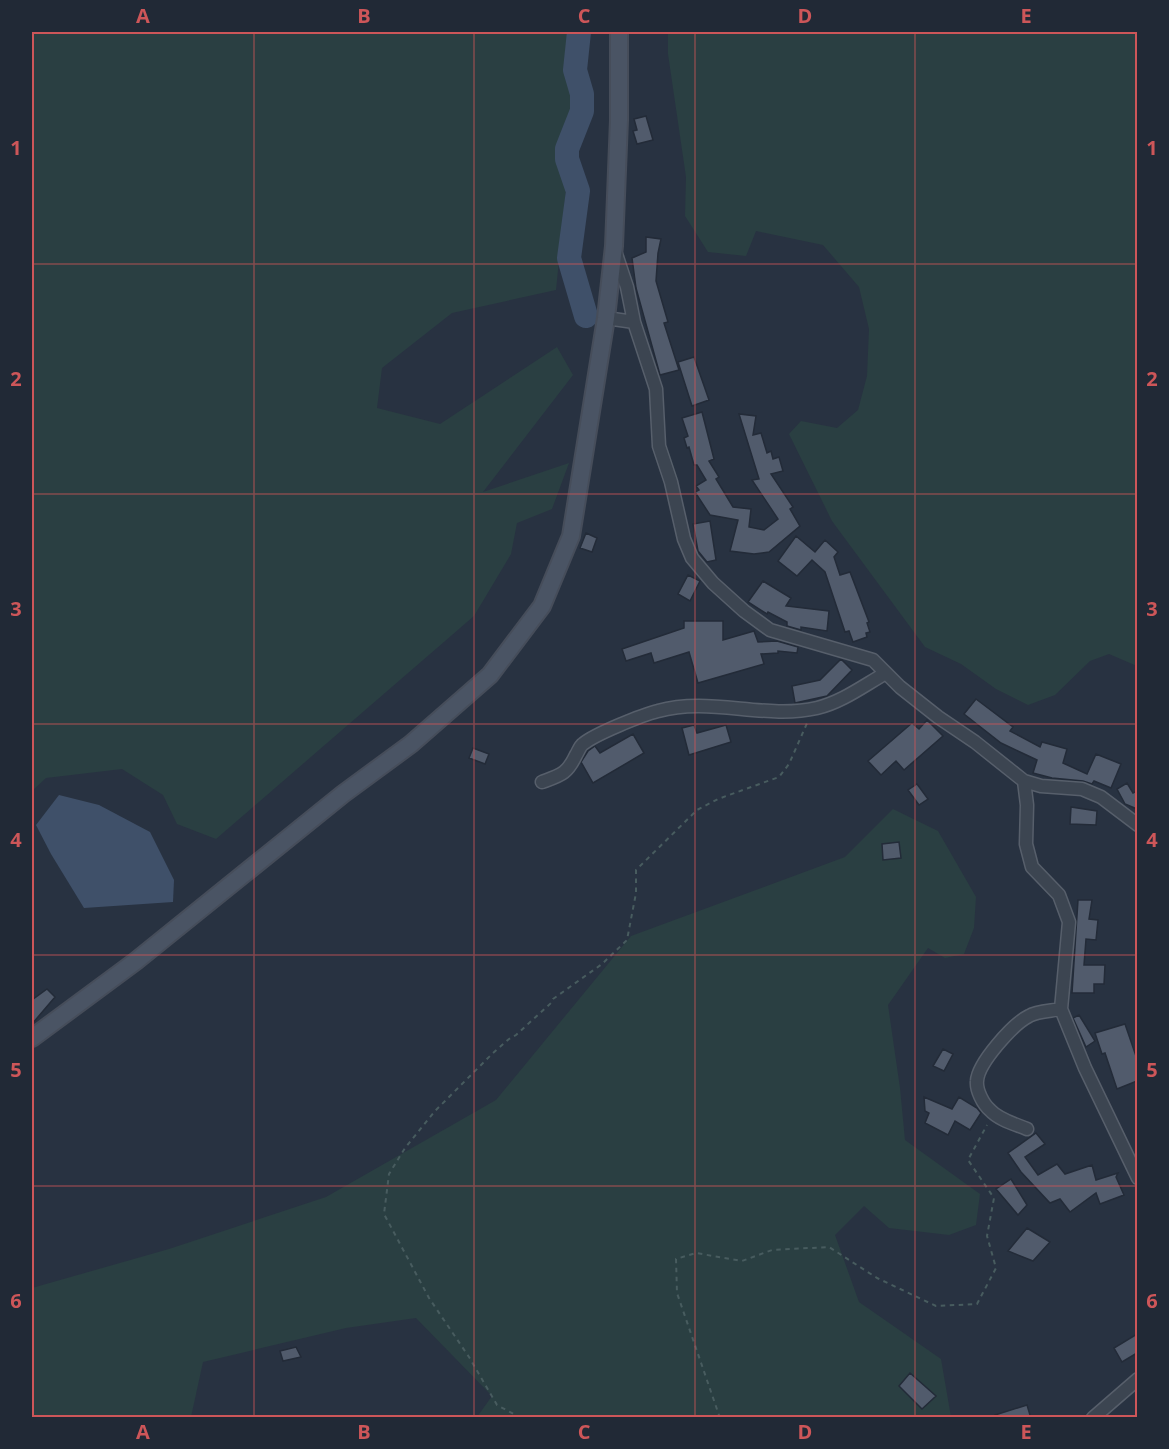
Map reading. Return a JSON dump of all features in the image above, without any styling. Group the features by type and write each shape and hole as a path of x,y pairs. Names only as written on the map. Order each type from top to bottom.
{"street":[{"path":"32,1038 136,961 343,794 411,744 490,675 542,606 571,536 606,318 614,246 620,120 619,32"},
{"path":"614,246 627,287 634,322 656,389 659,446 671,482 684,539 692,558 713,583 744,611 770,630 873,660 923,705 975,742 1024,782 1041,786 1082,789 1101,797 1137,825"},
{"path":"606,318 634,322"},
{"path":"542,782 564,774 582,744 657,711 679,706 711,706 785,712 815,708 836,702 885,673"},
{"path":"1024,782 1027,805 1026,844 1032,867 1059,895 1069,922 1061,1010 1094,1088 1137,1178"},
{"path":"1027,1129 999,1118 993,1113 980,1096 976,1082 980,1070 997,1043 1028,1016 1061,1010"},
{"path":"1093,1418 1137,1379"}],"path":[{"path":"521,1418 497,1405 469,1357 429,1298 384,1214 389,1174 405,1148 435,1112 484,1062 553,999 603,964 627,940 636,892 636,870 697,810 718,799 779,777 789,764 815,708"},
{"path":"720,1418 677,1293 676,1258 696,1253 742,1261 772,1250 829,1247 877,1278 936,1306 977,1304 996,1268 987,1236 994,1198 968,1160 993,1113"}],"green space":[{"path":"32,32 570,32 570,150 556,290 452,313 382,368 377,408 440,424 557,347 573,375 483,492 569,463 552,509 517,523 511,554 474,616 216,839 177,824 163,795 122,769 46,778 32,791"},
{"path":"668,32 1137,32 1137,666 1109,654 1090,661 1055,695 1028,705 996,689 961,664 925,647 832,521 789,434 801,421 837,428 858,410 867,376 869,329 859,287 823,245 756,231 746,256 708,252 685,216 686,177 668,54"},
{"path":"893,809 938,831 976,897 974,928 964,954 945,958 928,948 888,1005 905,1140 980,1194 976,1225 949,1235 889,1228 864,1206 835,1235 859,1302 941,1359 951,1417 477,1417 492,1396 416,1318 346,1328 203,1362 191,1417 32,1418 32,1288 169,1249 326,1197 496,1100 631,936 845,857"}],"water":[{"path":"59,795 99,805 150,832 174,880 173,902 84,908 36,825"}],"building":[{"path":"646,116 653,140 637,144 633,131 637,130 634,119"},
{"path":"646,237 661,239 656,281 668,322 664,323 679,370 660,375 636,288 632,258 646,252"},
{"path":"694,357 709,400 692,406 678,362"},
{"path":"702,412 714,459 709,461 719,477 716,479 733,507 751,509 749,527 764,530 778,519 752,480 759,479 739,414 756,416 753,435 761,433 767,453 771,451 773,459 779,457 783,471 771,474 793,507 790,509 800,526 769,552 754,554 730,551 738,520 710,515 695,492 699,490 696,486 706,480 697,465 694,465 689,447 687,448 684,438 688,436 682,418"},
{"path":"710,521 716,560 707,562 698,551 693,524"},
{"path":"586,533 597,538 592,552 580,548"},
{"path":"796,536 815,552 825,540 838,552 834,557 840,575 850,572 869,622 867,623 870,632 866,633 867,637 853,642 849,631 845,632 825,572 812,560 797,576 778,561"},
{"path":"688,575 700,581 690,601 678,594"},
{"path":"763,581 791,598 786,606 829,611 827,631 801,627 801,630 787,626 787,622 768,612 767,614 748,602"},
{"path":"684,621 723,621 723,640 754,631 758,642 777,641 798,647 797,653 778,651 778,653 761,654 764,664 698,683 689,652 654,663 651,653 626,661 622,649 684,628"},
{"path":"841,659 852,670 827,696 795,703 792,686 820,680"},
{"path":"976,699 1013,727 1010,731 1040,747 1042,742 1067,749 1063,763 1087,774 1096,754 1121,764 1111,788 1094,781 1092,784 1033,773 1037,760 1001,743 964,714"},
{"path":"927,720 943,736 904,770 896,761 881,775 868,761 912,723 919,729"},
{"path":"694,725 697,733 726,725 731,742 689,755 682,728"},
{"path":"633,734 644,753 593,783 581,762 588,751 595,746 600,753"},
{"path":"473,748 489,754 485,764 469,758"},
{"path":"1127,783 1133,793 1137,791 1137,809 1125,804 1117,789"},
{"path":"917,784 928,799 919,805 908,790"},
{"path":"1071,807 1097,811 1096,825 1070,824"},
{"path":"899,842 901,858 883,860 882,844"},
{"path":"1078,900 1092,900 1089,919 1098,920 1096,940 1086,939 1084,965 1105,965 1104,984 1094,984 1094,993 1072,993"},
{"path":"47,989 55,997 32,1024 32,1000"},
{"path":"1079,1015 1095,1041 1086,1047 1073,1018"},
{"path":"1125,1024 1137,1059 1137,1081 1117,1089 1105,1053 1102,1054 1095,1033"},
{"path":"943,1049 953,1054 944,1071 933,1066"},
{"path":"924,1097 952,1109 959,1097 981,1113 970,1130 955,1121 948,1135 925,1123 929,1113 925,1111"},
{"path":"1036,1133 1045,1144 1025,1157 1038,1175 1057,1164 1065,1174 1092,1165 1096,1180 1118,1173 1116,1177 1124,1195 1100,1204 1096,1193 1070,1212 1060,1199 1050,1203 1021,1172 1008,1153"},
{"path":"1011,1179 1027,1205 1018,1215 996,1189"},
{"path":"1027,1228 1050,1242 1033,1261 1008,1251"},
{"path":"1137,1334 1137,1353 1122,1362 1114,1348"},
{"path":"296,1347 301,1357 283,1361 280,1351"},
{"path":"910,1373 936,1396 922,1409 899,1386"},
{"path":"1027,1405 1030,1415 1024,1418 996,1418 995,1415"}],"waterway":[{"path":"579,32 575,70 582,94 582,111 567,149 567,159 578,191 569,258 586,316"}]}
